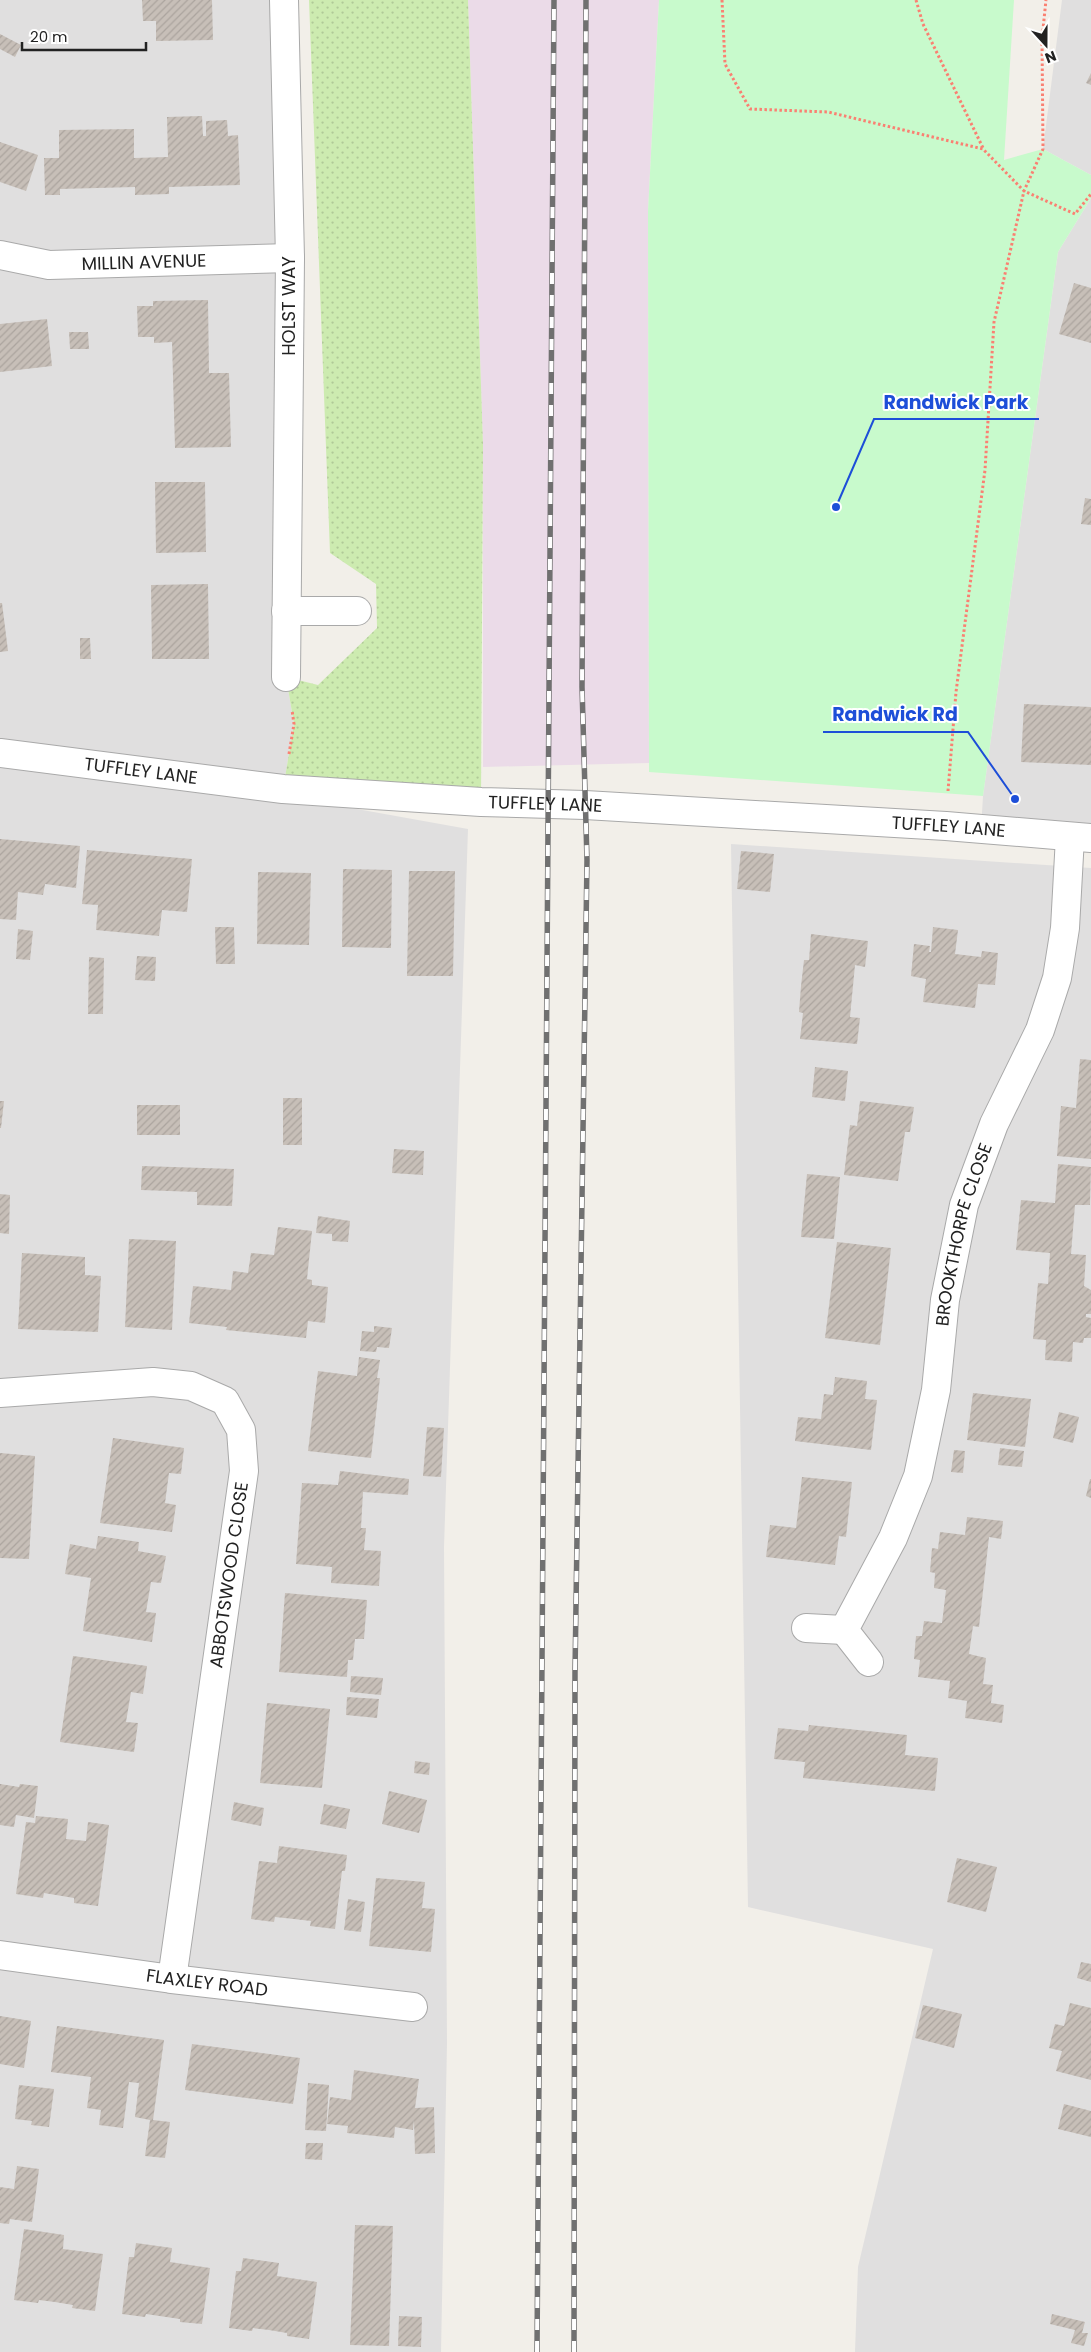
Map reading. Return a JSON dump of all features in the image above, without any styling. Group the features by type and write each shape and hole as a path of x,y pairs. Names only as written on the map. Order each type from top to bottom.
{"street":[{"name":"HOLST WAY","path":"284,0 290,258 286,677"},
{"name":"MILLIN AVENUE","path":"0,255 49,265 290,258"},
{"path":"286,611 357,611"},
{"name":"TUFFLEY LANE","path":"0,753 284,789 481,802 595,806 946,826 1080,838"},
{"name":"BROOKTHORPE CLOSE","path":"844,1630 893,1538 918,1476 936,1390 944,1300 964,1205 994,1124 1040,1030 1057,978 1080,838"},
{"name":"ABBOTSWOOD CLOSE","path":"0,1393 154,1382 191,1386 225,1401 242,1430 244,1470 172,1979"},
{"path":"806,1628 844,1630 869,1662"},
{"name":"FLAXLEY ROAD","path":"0,1955 172,1979 413,2008"}],"path":[{"path":"722,0 725,64 750,109 828,112 984,149"},
{"path":"916,0 923,24 984,149 1024,191 1076,214 1091,194"},
{"path":"946,826 956,692 984,470 994,322 1024,191 1043,149 1042,39 1046,0"},
{"path":"284,789 294,724 286,677"}],"shaded area":[{"path":"0,0 284,0 286,677 294,724 283,789 179,777 468,829 444,1547 447,2043 441,2352 0,2352"},
{"path":"468,0 659,0 648,211 649,763 483,767 483,445"},
{"path":"1062,0 1091,0 1091,175 1043,149"},
{"path":"1091,198 1091,835 981,830 983,796 1058,252"},
{"path":"731,844 1091,868 1091,2352 855,2352 858,2267 933,1949 748,1907"}],"green space":[{"path":"309,0 468,0 483,445 481,802 283,789 294,724 286,677 318,685 377,628 376,584 330,553"},
{"path":"659,0 1014,0 1004,160 1043,149 1091,175 1091,198 1058,252 983,796 649,772 648,211"}],"building":[{"path":"142,0 212,0 213,40 156,41 156,21 143,21"},
{"path":"0,34 21,45 15,57 0,49"},
{"path":"1091,73 1091,85 1086,83"},
{"path":"202,116 203,136 206,136 206,121 227,120 228,136 238,135 240,185 169,187 169,194 135,195 135,187 60,189 60,195 45,195 44,158 59,158 59,130 134,129 134,158 168,157 167,117"},
{"path":"0,142 38,155 26,191 0,182"},
{"path":"1074,283 1091,288 1091,343 1059,334"},
{"path":"208,300 209,373 229,373 231,447 175,448 172,342 154,343 154,337 138,337 137,306 153,306 153,301"},
{"path":"47,319 52,366 0,372 0,324"},
{"path":"69,332 88,332 89,349 70,349"},
{"path":"155,482 205,482 206,552 156,553"},
{"path":"1085,498 1091,499 1091,525 1081,524"},
{"path":"208,584 209,659 152,659 151,585"},
{"path":"0,603 2,603 8,651 0,652"},
{"path":"80,638 90,638 91,659 80,659"},
{"path":"1024,704 1091,707 1091,765 1021,762"},
{"path":"0,839 80,846 76,888 45,884 43,895 18,892 16,920 0,919"},
{"path":"87,850 192,859 187,912 162,910 159,936 96,930 98,905 82,904"},
{"path":"741,851 774,854 770,892 737,889"},
{"path":"343,869 392,870 391,948 342,947"},
{"path":"409,871 455,871 453,976 407,976"},
{"path":"258,872 311,873 309,945 257,944"},
{"path":"215,927 234,927 235,964 216,964"},
{"path":"933,927 958,930 955,954 981,957 982,951 998,953 995,985 978,984 975,1008 923,1002 926,979 911,976 914,944 930,946 929,952 931,952"},
{"path":"18,929 33,931 30,960 16,959"},
{"path":"811,934 868,941 865,967 855,965 850,1017 860,1018 857,1044 800,1039 803,1013 799,1012 801,986 804,960 809,960"},
{"path":"137,956 156,957 155,981 135,980"},
{"path":"89,957 104,958 103,1014 88,1014"},
{"path":"1080,1059 1091,1060 1091,1159 1057,1156 1061,1106 1076,1108"},
{"path":"815,1067 848,1071 845,1101 812,1097"},
{"path":"283,1098 302,1098 302,1145 283,1145"},
{"path":"0,1101 4,1101 1,1128 0,1128"},
{"path":"860,1101 914,1107 910,1132 905,1132 898,1181 844,1175 850,1125 857,1126"},
{"path":"137,1105 180,1105 180,1135 137,1135"},
{"path":"394,1149 424,1151 423,1175 392,1173"},
{"path":"1058,1164 1091,1167 1090,1205 1075,1205 1071,1254 1086,1255 1084,1286 1091,1290 1091,1314 1086,1314 1086,1317 1091,1318 1091,1338 1084,1338 1083,1343 1073,1342 1072,1362 1045,1360 1046,1340 1033,1339 1038,1283 1048,1284 1050,1253 1016,1250 1021,1200 1055,1203"},
{"path":"142,1166 234,1169 232,1206 197,1205 197,1192 141,1190"},
{"path":"807,1174 840,1177 834,1239 801,1237"},
{"path":"0,1194 10,1195 9,1234 0,1233"},
{"path":"318,1216 350,1221 348,1242 332,1241 332,1234 316,1233"},
{"path":"278,1227 312,1231 307,1279 312,1280 312,1285 328,1287 325,1323 308,1321 306,1338 226,1330 227,1327 189,1323 193,1286 231,1290 233,1271 248,1273 251,1253 274,1255"},
{"path":"129,1239 176,1241 172,1330 125,1327"},
{"path":"837,1242 891,1248 880,1345 825,1338"},
{"path":"22,1253 85,1257 85,1275 101,1276 98,1332 18,1329"},
{"path":"374,1326 392,1328 389,1348 377,1347 376,1352 360,1351 362,1331 374,1332"},
{"path":"359,1357 380,1360 377,1378 380,1378 371,1458 308,1451 318,1371 357,1376"},
{"path":"835,1377 867,1381 865,1399 877,1400 871,1450 795,1441 798,1417 821,1419 824,1394 833,1395"},
{"path":"973,1393 1031,1399 1025,1447 967,1440"},
{"path":"1059,1412 1079,1417 1073,1443 1053,1438"},
{"path":"427,1427 444,1428 441,1477 423,1476"},
{"path":"113,1438 184,1448 181,1474 169,1473 165,1503 176,1505 172,1532 100,1523"},
{"path":"1000,1448 1024,1451 1022,1467 998,1465"},
{"path":"954,1450 965,1451 963,1473 951,1472"},
{"path":"0,1453 35,1456 29,1559 0,1558"},
{"path":"340,1471 409,1479 408,1495 363,1492 361,1528 366,1528 364,1550 381,1551 379,1586 331,1583 332,1567 296,1564 302,1483 338,1485"},
{"path":"802,1477 852,1482 846,1537 839,1536 835,1565 766,1557 770,1525 796,1528"},
{"path":"1091,1479 1091,1498 1086,1496"},
{"path":"967,1517 1003,1521 1001,1539 989,1537 979,1627 973,1626 969,1654 986,1658 983,1684 993,1685 991,1703 1004,1705 1002,1723 965,1718 967,1701 948,1698 950,1681 918,1677 920,1660 914,1659 916,1636 922,1636 924,1621 942,1623 946,1590 934,1588 935,1573 930,1572 932,1548 938,1549 940,1532 965,1535"},
{"path":"98,1536 139,1542 138,1551 166,1556 161,1583 151,1582 146,1612 156,1613 152,1642 83,1631 91,1578 65,1574 70,1544 96,1549"},
{"path":"285,1593 367,1600 364,1639 355,1639 353,1660 348,1660 347,1677 279,1672"},
{"path":"73,1656 147,1666 143,1694 131,1692 126,1722 138,1723 134,1752 60,1742"},
{"path":"351,1676 383,1678 381,1695 350,1692"},
{"path":"347,1697 379,1699 377,1718 346,1715"},
{"path":"267,1703 330,1709 322,1788 260,1783"},
{"path":"809,1725 907,1735 905,1755 938,1758 935,1791 803,1778 805,1762 774,1759 778,1728 808,1731"},
{"path":"415,1761 430,1763 429,1775 414,1773"},
{"path":"0,1784 19,1787 20,1784 38,1786 34,1818 16,1815 14,1827 0,1825"},
{"path":"389,1791 427,1800 419,1833 382,1824"},
{"path":"234,1802 264,1808 261,1826 231,1820"},
{"path":"324,1804 350,1809 346,1829 320,1824"},
{"path":"36,1816 68,1819 66,1839 86,1841 88,1822 109,1825 98,1906 74,1903 74,1898 44,1893 43,1898 16,1894 26,1822 35,1823"},
{"path":"279,1846 347,1855 345,1871 342,1871 335,1929 310,1926 311,1921 275,1917 274,1922 251,1919 259,1861 277,1863"},
{"path":"957,1858 997,1867 986,1912 947,1902"},
{"path":"376,1878 425,1882 422,1908 435,1909 431,1952 369,1946"},
{"path":"348,1899 365,1902 361,1932 344,1930"},
{"path":"1081,1962 1091,1964 1091,1982 1077,1978"},
{"path":"1070,2003 1091,2008 1091,2080 1056,2071 1062,2051 1049,2048 1055,2024 1064,2026"},
{"path":"923,2005 962,2014 954,2048 915,2038"},
{"path":"0,2016 31,2021 24,2068 0,2064"},
{"path":"57,2026 164,2040 153,2120 170,2122 165,2158 145,2156 150,2120 135,2117 139,2083 129,2082 123,2128 99,2125 101,2110 87,2108 91,2077 51,2072"},
{"path":"192,2044 300,2058 293,2104 185,2090"},
{"path":"354,2070 419,2079 415,2108 434,2107 435,2153 415,2154 414,2120 413,2130 395,2127 394,2138 347,2133 348,2126 327,2124 330,2097 351,2100"},
{"path":"308,2083 329,2085 326,2131 305,2130"},
{"path":"19,2085 54,2089 49,2127 31,2125 32,2121 15,2119"},
{"path":"1064,2104 1091,2111 1091,2137 1058,2129"},
{"path":"306,2143 323,2143 322,2160 305,2159"},
{"path":"17,2166 39,2169 32,2222 10,2219 9,2224 0,2223 0,2187 14,2189"},
{"path":"355,2225 393,2226 389,2346 350,2345"},
{"path":"24,2229 64,2235 63,2249 103,2254 95,2311 72,2308 73,2305 55,2302 39,2300 38,2303 14,2300"},
{"path":"136,2243 172,2248 170,2262 210,2268 202,2324 180,2322 180,2319 146,2314 145,2317 122,2314 129,2257 134,2257"},
{"path":"243,2258 279,2263 277,2276 317,2282 309,2339 287,2336 287,2333 269,2330 253,2328 252,2331 229,2328 236,2271 241,2271"},
{"path":"1052,2314 1085,2322 1082,2333 1088,2333 1084,2346 1071,2343 1075,2330 1050,2324"},
{"path":"399,2316 422,2317 421,2347 398,2346"}],"railway":[{"path":"537,2352 554,0"},
{"path":"574,2352 575,1673 587,860 582,687 586,0"}],"place":[{"name":"Randwick Park","path":"836,507"},
{"name":"Randwick Rd","path":"1015,799"}]}
